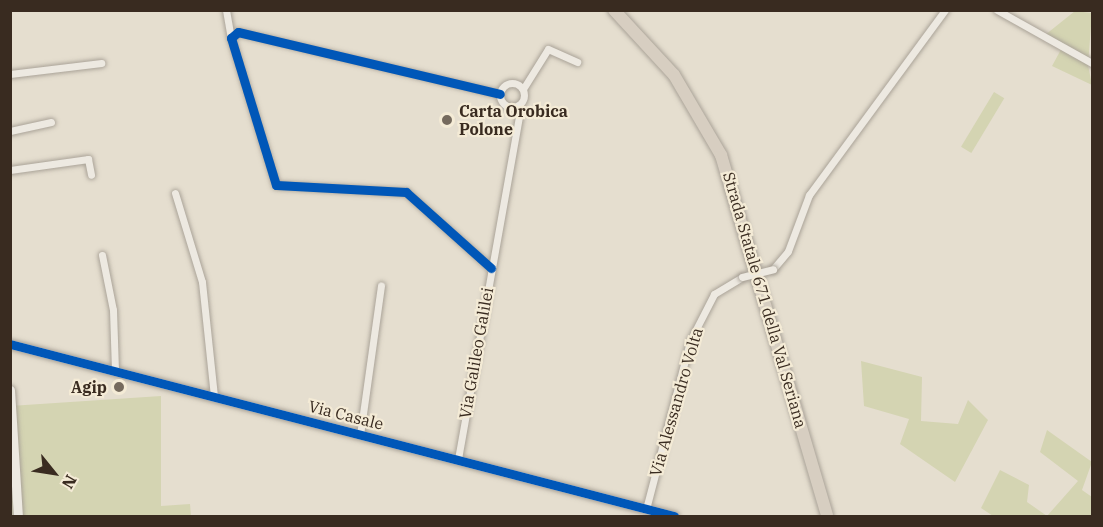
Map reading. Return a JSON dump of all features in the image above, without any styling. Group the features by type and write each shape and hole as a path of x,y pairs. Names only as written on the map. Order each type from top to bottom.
{"highway":[{"name":"Strada Statale 671 della Val Seriana","path":"614,10 674,75 721,155 827,516"}],"street":[{"path":"226,10 231,38 276,185 406,192 491,268"},
{"name":"Via Alessandro Volta","path":"646,509 690,341 714,294 742,277 773,269 788,251 809,195 927,41 945,10"},
{"path":"997,10 1092,63"},
{"path":"231,38 238,32 500,94"},
{"name":"Via Galileo Galilei","path":"458,459 519,116 516,107 522,89 548,49 577,62"},
{"path":"10,74 101,63"},
{"path":"500,94 510,83 522,89"},
{"path":"500,94 505,105 516,107"},
{"path":"10,130 51,122"},
{"path":"10,170 88,159 91,176"},
{"path":"175,193 202,282 214,396"},
{"path":"102,255 113,310 115,371"},
{"path":"360,435 381,285"},
{"name":"Via Casale","path":"10,344 674,516"},
{"path":"10,390 16,512"}],"green space":[{"path":"1075,11 1092,13 1088,65 1092,85 1052,66 1064,44 1045,35"},
{"path":"994,92 1004,98 971,153 961,147"},
{"path":"861,361 922,377 921,421 958,424 968,400 988,420 955,482 900,444 909,419 864,406"},
{"path":"161,396 161,506 190,504 191,516 11,516 10,406"},
{"path":"1047,430 1092,462 1082,490 1092,497 1092,516 1047,516 1078,481 1040,452"},
{"path":"1000,470 1029,485 1027,502 1047,516 993,516 981,508"}],"cycle path":[{"path":"491,268 406,192 276,185 231,38 238,32 500,94"},
{"path":"10,344 674,516"}],"place":[{"name":"Carta Orobica Polone","path":"447,120"},
{"name":"Agip","path":"119,387"}]}
